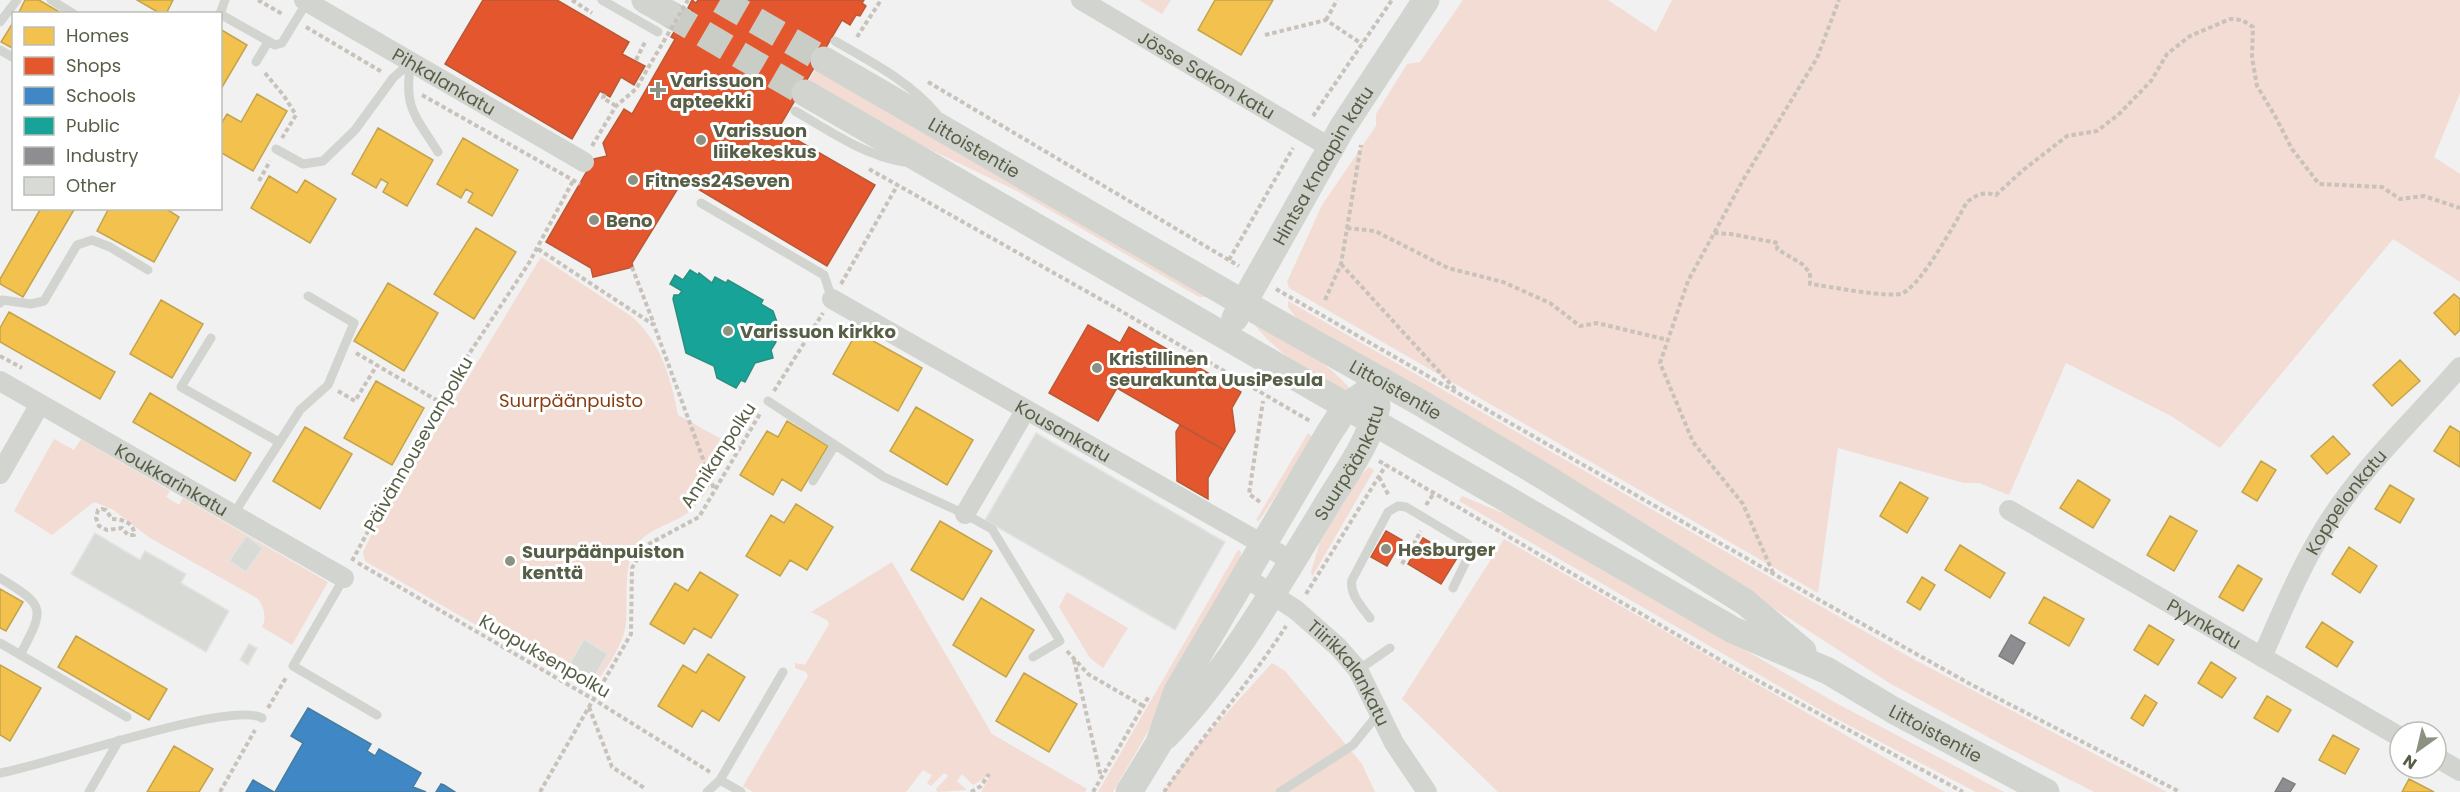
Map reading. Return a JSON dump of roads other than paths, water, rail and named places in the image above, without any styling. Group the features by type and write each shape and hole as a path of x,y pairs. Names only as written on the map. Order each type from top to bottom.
{"main road":[{"path":"645,0 671,15"},
{"name":"Hintsa Knaapin katu","path":"1225,336 1336,138 1426,0"},
{"name":"Littoistentie","path":"829,50 946,131 1543,476 1745,602 1828,671"},
{"name":"Littoistentie","path":"800,102 926,162 1733,630 1828,671 1893,710 2046,792"},
{"name":"Suurpäänkatu","path":"1159,744 1177,691 1329,433 1346,407 1382,381"},
{"name":"Suurpäänkatu","path":"1129,792 1159,744 1197,701 1238,647 1272,594 1374,423 1382,381"}],"street":[{"name":"Jösse Sakon katu","path":"1081,0 1336,138"},
{"name":"Pihkalankatu","path":"305,1 584,162"},
{"name":"Kousankatu","path":"832,299 1025,411 1292,561"},
{"name":"Koppelonkatu","path":"2262,657 2288,595 2324,528 2373,463 2460,368"},
{"name":"Koukkarinkatu","path":"0,381 344,578"},
{"path":"0,474 40,404"},
{"path":"965,514 1025,411"},
{"name":"Pyynkatu","path":"2009,510 2388,730"},
{"name":"Tiirikkalankatu","path":"1245,577 1296,610 1338,647 1358,670 1394,743 1427,792"}],"lane":[{"path":"0,22 17,0"},
{"path":"51,0 71,12"},
{"path":"602,0 671,15"},
{"path":"222,15 274,45 282,43 305,1"},
{"path":"256,62 268,42"},
{"path":"276,149 303,164 323,161 355,130 393,78 411,62"},
{"path":"411,62 407,86 410,107 438,152"},
{"path":"701,203 824,275 832,299"},
{"path":"0,300 31,304 44,302 77,245 92,240 110,247 148,270"},
{"path":"233,515 300,410 328,385 354,323 308,296"},
{"path":"211,338 181,387 279,442"},
{"path":"768,401 884,477 965,514 992,529 1060,641 1033,657"},
{"path":"813,481 835,445"},
{"path":"1370,618 1353,592 1352,580 1388,512 1398,506 1406,507 1464,540 1470,548 1468,559 1453,588"},
{"path":"0,578 31,596 37,608 34,627 20,655"},
{"path":"344,578 293,666 377,715"},
{"path":"0,644 127,717"},
{"path":"1358,670 1390,648"},
{"path":"707,792 720,780 783,672"},
{"path":"0,772 25,768 119,741 229,714 256,715 262,718"},
{"path":"1280,792 1353,745 1378,714"},
{"path":"89,792 119,741"},
{"path":"720,780 741,792"}],"tunnel":[{"path":"720,0 824,60"},
{"path":"668,13 805,93"}],"place":[{"name":"Varissuon apteekki","path":"658,90"},
{"name":"Varissuon liikekeskus","path":"701,140"},
{"name":"Fitness24Seven","path":"633,180"},
{"name":"Beno","path":"594,220"},
{"name":"Varissuon kirkko","path":"728,331"},
{"name":"Kristillinen seurakunta UusiPesula","path":"1097,368"},
{"name":"Hesburger","path":"1386,549"},
{"name":"Suurpäänpuiston kenttä","path":"510,561"}],"park label":[{"name":"Suurpäänpuisto","path":"571,400"}]}
